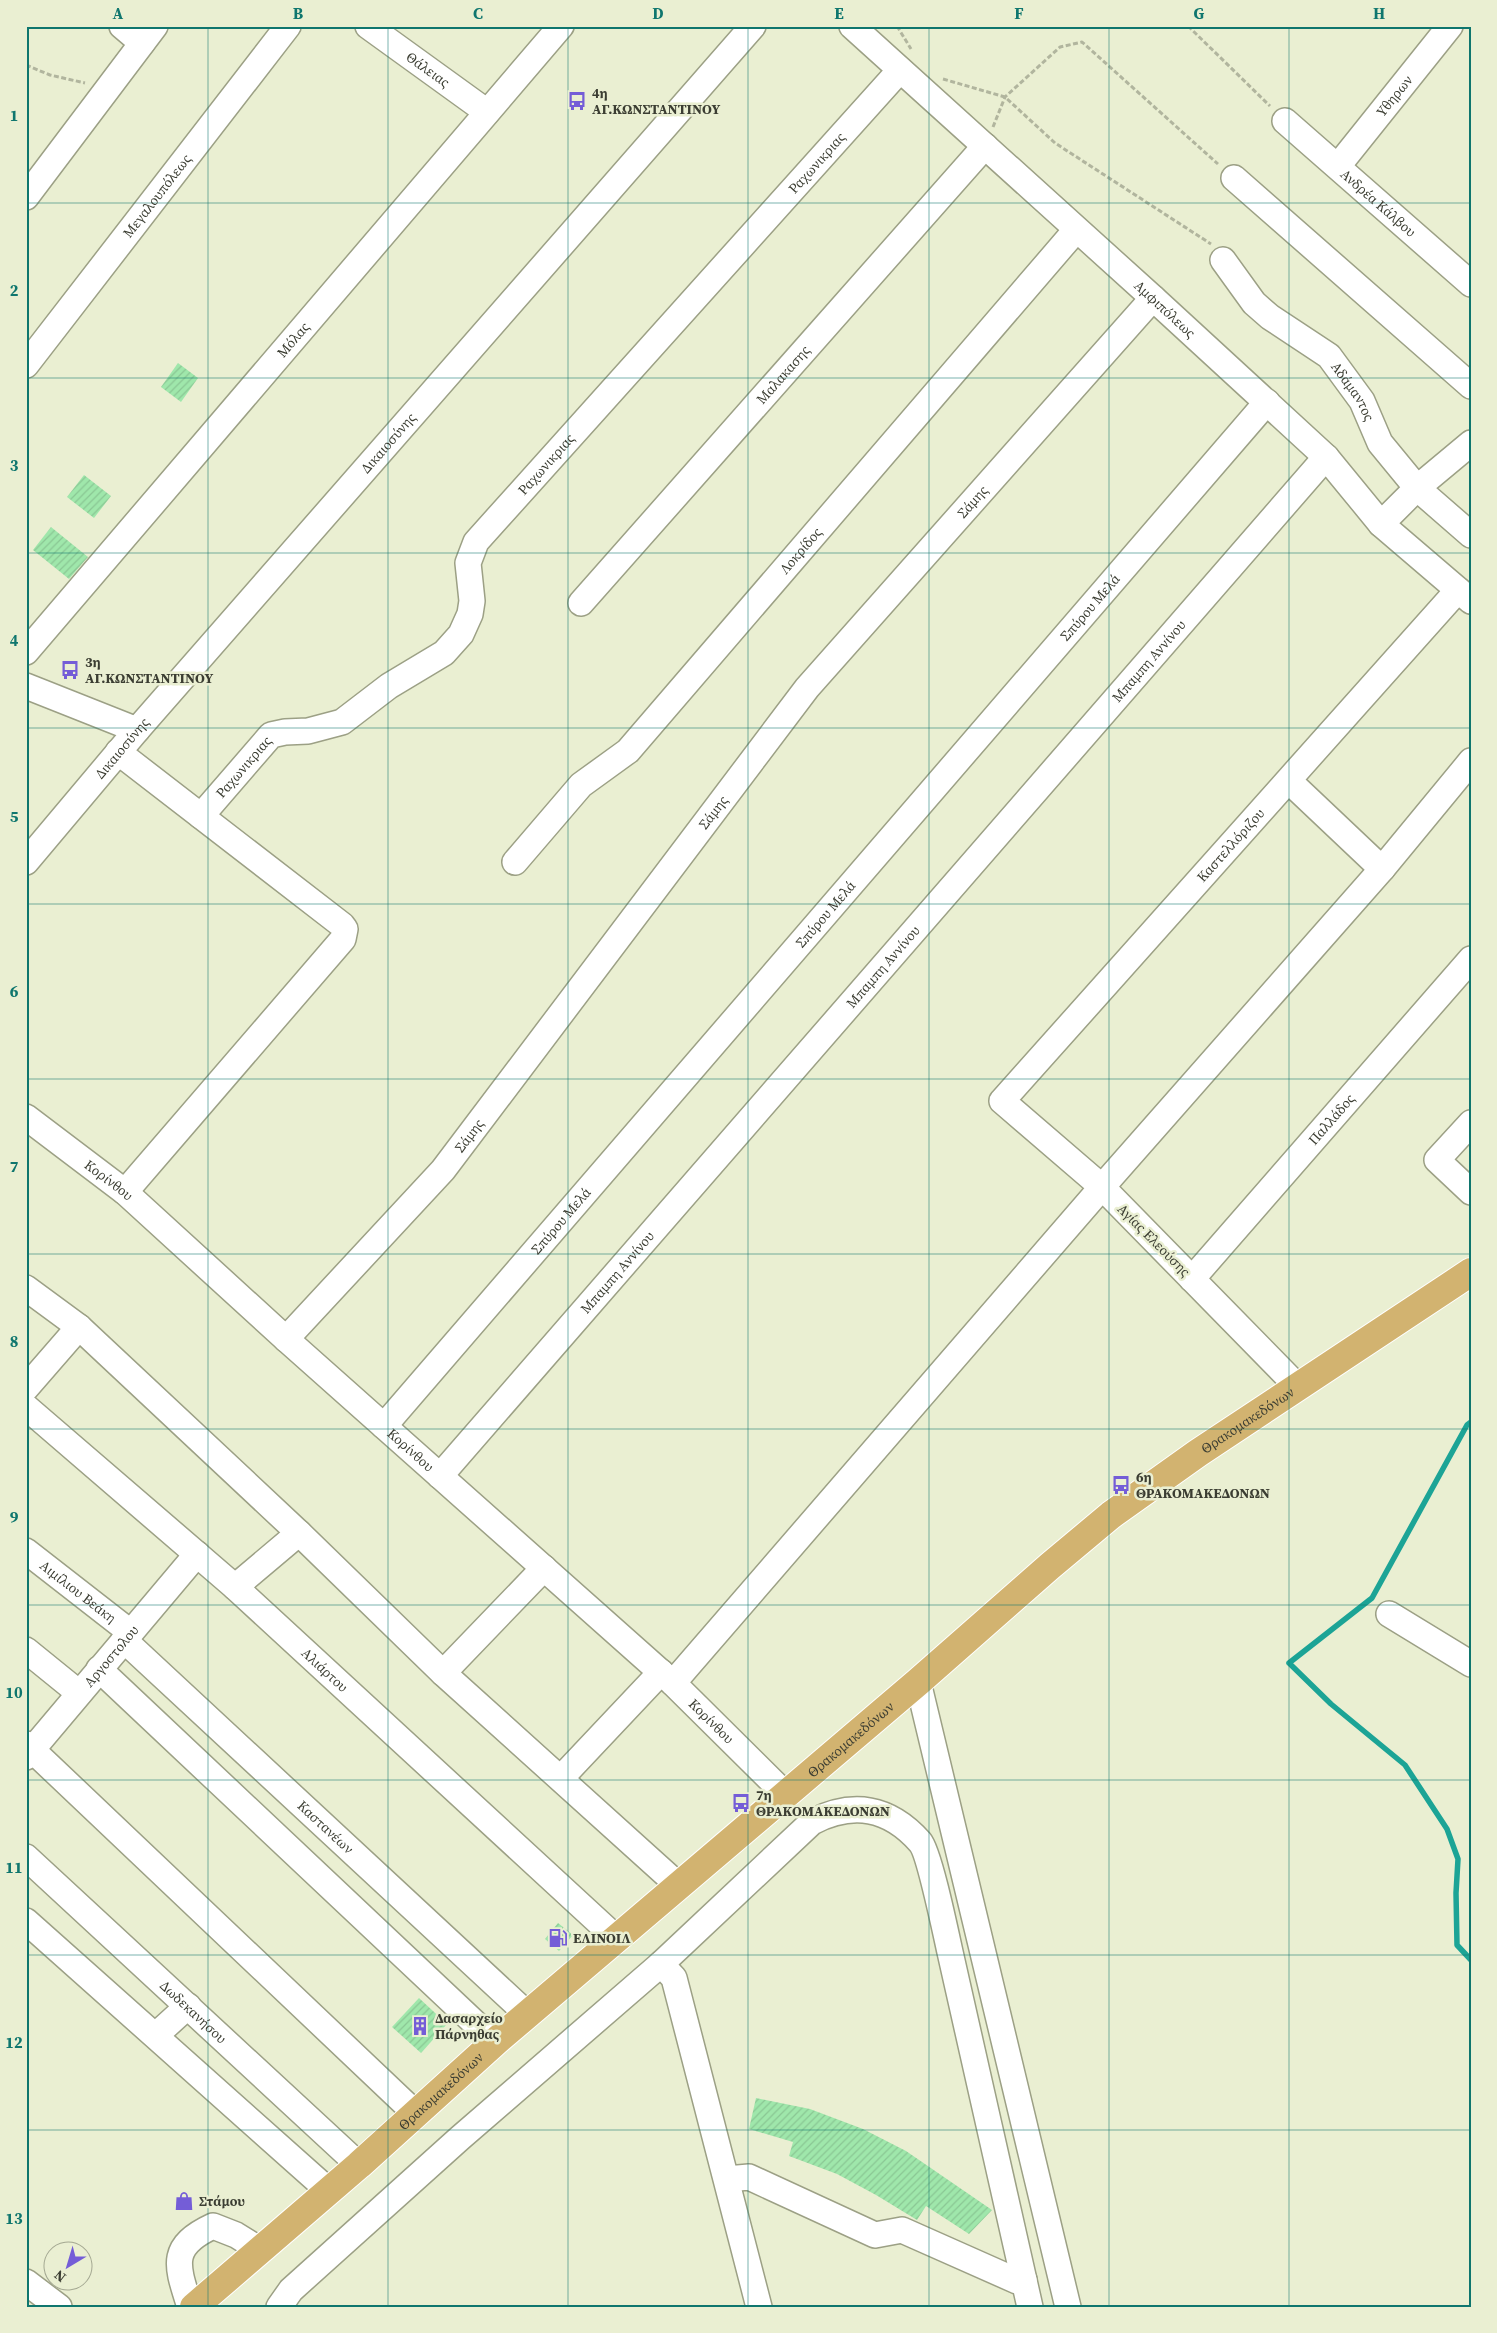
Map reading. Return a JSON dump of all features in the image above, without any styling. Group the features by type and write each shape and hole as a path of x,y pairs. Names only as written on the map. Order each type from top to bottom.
{"main road":[{"name":"Θρακομακεδόνων","path":"192,2307 359,2165 527,2014 918,1682 1111,1515 1198,1453 1471,1272"}],"street":[{"path":"26,197 149,35 122,26"},
{"name":"Μεγαλουπόλεως","path":"26,365 288,26"},
{"name":"Θάλειας","path":"368,26 487,112"},
{"name":"Μόλας","path":"26,652 561,26"},
{"name":"Δικαιοσύνης","path":"26,862 137,730 753,26"},
{"name":"Αμφιπόλεως","path":"852,26 908,62 985,146 1326,457 1381,524 1464,596"},
{"name":"Υθηρων","path":"1338,166 1450,26"},
{"name":"Ραχωνικριας","path":"201,816 271,735 308,731 342,722 389,686 433,662 454,643 461,634 470,614 472,601 468,562 476,542 908,62"},
{"name":"Ανδρέα Κάλβου","path":"1286,121 1471,284"},
{"name":"Μαλακασης","path":"581,603 985,146"},
{"path":"1234,178 1471,386"},
{"name":"Λοκρίδος","path":"515,862 582,785 628,751 1076,230"},
{"name":"Αδάμαντος","path":"1223,260 1254,303 1270,317 1329,356 1362,401 1380,443 1417,488 1471,535"},
{"name":"Σάμης","path":"286,1340 443,1170 806,688 1153,298"},
{"name":"Σπύρου Μελά","path":"384,1426 1267,402"},
{"path":"1381,524 1417,488 1471,443"},
{"name":"Μπαμπη Αννίνου","path":"440,1476 1326,457"},
{"name":"Καστελλόριζου","path":"1002,1101 1289,781 1464,596"},
{"path":"26,686 137,730"},
{"path":"118,752 342,925 344,929 344,936 125,1192"},
{"path":"561,1778 667,1678 1382,869 1471,761"},
{"path":"1289,781 1382,869"},
{"name":"Παλλάδος","path":"1192,1279 1471,959"},
{"name":"Αγίας Ελεούσης","path":"1002,1101 1102,1188 1298,1387"},
{"name":"Κορίνθου","path":"26,1117 125,1192 286,1340 667,1678 785,1794"},
{"path":"1471,1123 1437,1160 1471,1192"},
{"path":"26,1288 78,1327 299,1533 443,1673 678,1885"},
{"path":"26,1388 78,1327"},
{"name":"Αλιάρτου","path":"26,1407 235,1587 616,1938"},
{"path":"235,1587 299,1533"},
{"name":"Αιμίλιου Βεάκη","path":"26,1551 127,1636"},
{"name":"Αργοστολου","path":"28,1750 79,1693 196,1554"},
{"path":"443,1673 544,1568"},
{"path":"1389,1614 1471,1664"},
{"name":"Καστανέων","path":"127,1636 527,2014"},
{"path":"26,1650 79,1693"},
{"path":"99,1669 495,2042"},
{"path":"918,1682 1068,2307"},
{"path":"28,1750 416,2113"},
{"path":"279,2307 291,2290 661,1964 812,1822 838,1811 854,1808 888,1817 922,1844 940,1910 1030,2307"},
{"name":"Δωδεκανήσου","path":"26,1857 359,2165"},
{"path":"26,1921 329,2191"},
{"path":"661,1964 674,1978 759,2307"},
{"path":"156,2035 188,2006"},
{"path":"727,2179 749,2177 875,2235 902,2230 1017,2281 1024,2280"},
{"path":"192,2307 180,2274 180,2253 192,2236 213,2226 236,2235 260,2250"},
{"path":"26,2282 60,2307"}],"path":[{"path":"897,26 908,62"},
{"path":"1188,26 1286,121"},
{"path":"985,146 1006,97 1060,47 1082,42 1234,178"},
{"path":"26,65 50,75 109,88"},
{"path":"936,74 943,79 1006,97 1055,142 1200,236 1214,246 1223,260"}],"building":[{"path":"178,363 198,378 181,402 161,387"},
{"path":"84,475 111,496 94,518 67,497"},
{"path":"51,527 88,557 69,579 33,550"},
{"path":"558,1923 573,1935 559,1951 545,1939"},
{"name":"Δασαρχείο Πάρνηθας","path":"419,1998 447,2024 421,2053 392,2027"},
{"path":"756,2098 810,2109 863,2129 906,2151 992,2210 969,2234 926,2206 917,2220 837,2174 789,2156 793,2142 749,2129"}],"waterway":[{"path":"1471,1422 1467,1425 1372,1598 1289,1663 1331,1704 1405,1765 1447,1829 1458,1859 1456,1893 1457,1945 1471,1960"}],"place":[{"name":"4η ΑΓ.ΚΩΝΣΤΑΝΤΙΝΟΥ","path":"577,101"},
{"name":"3η ΑΓ.ΚΩΝΣΤΑΝΤΙΝΟΥ","path":"70,670"},
{"name":"6η ΘΡΑΚΟΜΑΚΕΔΟΝΩΝ","path":"1121,1485"},
{"name":"7η ΘΡΑΚΟΜΑΚΕΔΟΝΩΝ","path":"741,1803"},
{"name":"ΕΛΙΝΟΙΛ","path":"558,1938"},
{"name":"Δασαρχείο Πάρνηθας","path":"420,2026"},
{"name":"Στάμου","path":"184,2201"}]}
